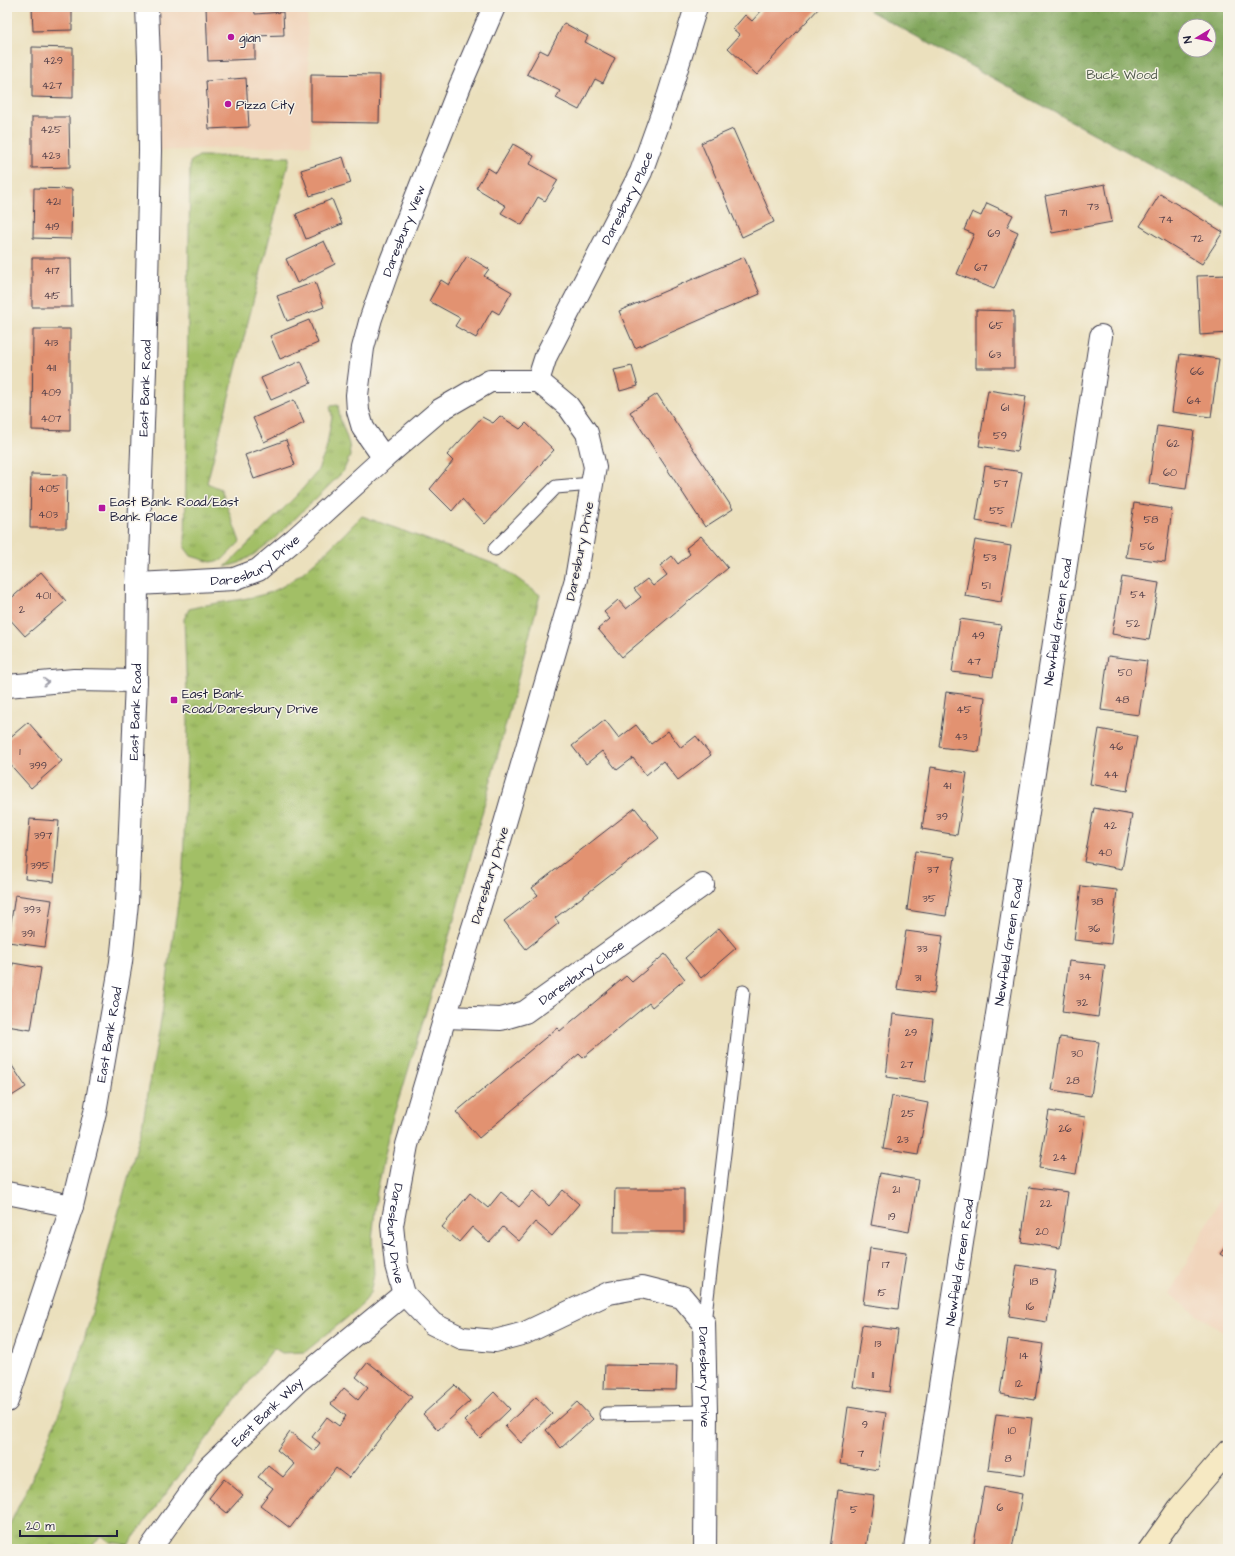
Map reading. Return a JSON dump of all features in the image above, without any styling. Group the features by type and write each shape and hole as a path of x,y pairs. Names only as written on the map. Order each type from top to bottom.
{"main road":[{"path":"1150,1549 1179,1508 1228,1451"}],"street":[{"name":"East Bank Road","path":"7,1401 72,1206 95,1112 120,962 127,903 136,681 137,584 145,370 150,151 147,7"},
{"name":"Daresbury View","path":"384,458 363,428 358,411 357,395 363,348 371,318 391,261 460,86 494,7"},
{"name":"Daresbury Place","path":"538,380 546,356 641,172 668,97 696,7"},
{"name":"Newfield Green Road","path":"915,1549 1101,336"},
{"name":"Daresbury Drive","path":"137,584 234,580 258,570 440,410 490,381 538,380 568,406 587,433 594,467 576,579 496,854 407,1145 392,1225 396,1265 404,1294 434,1324 462,1338 495,1341 525,1334 609,1293 642,1287 682,1297 704,1323 706,1412 705,1549"},
{"path":"7,686 74,680 136,681"},
{"name":"Daresbury Close","path":"445,1017 501,1019 525,1012 703,885"},
{"path":"7,1193 72,1206"},
{"name":"East Bank Way","path":"150,1549 208,1467 297,1382 404,1294"}],"lane":[{"path":"495,549 556,486 592,484"},
{"path":"704,1323 743,992"},
{"path":"606,1414 706,1412"}],"shaded area":[{"path":"147,7 307,7 311,145 150,151"},
{"path":"1228,1185 1228,1336 1169,1295"}],"green space":[{"name":"Buck Wood","path":"871,7 1228,7 1228,207 870,11"},
{"path":"199,156 290,157 207,483 221,489 240,542 222,560 211,562 191,556 185,548 190,162"},
{"path":"338,405 340,418 349,444 350,456 343,472 273,540 253,555 239,563 225,567 298,494 317,472 326,450 332,416 330,406"},
{"path":"362,516 500,566 540,595 453,923 391,1127 377,1192 372,1240 374,1274 370,1293 365,1302 354,1312 305,1352 282,1353 274,1348 128,1545 110,1542 101,1535 90,1549 7,1549 7,1530 38,1466 72,1381 142,1127 162,1014 183,868 188,722 184,619 189,609 265,594 278,589 304,572"}],"building":[{"path":"32,7 72,7 72,30 33,31"},
{"path":"206,7 254,7 255,14 283,12 284,35 255,36 255,59 208,61"},
{"path":"760,7 820,7 757,75 728,48 740,35 733,29 745,15 752,21 763,9"},
{"path":"564,23 588,36 585,42 615,58 603,83 595,79 579,110 556,98 560,91 527,74 540,50 548,54"},
{"path":"32,47 73,48 73,98 32,97"},
{"path":"311,74 380,75 379,123 311,122"},
{"name":"Pizza City","path":"246,78 249,127 209,129 206,81"},
{"path":"32,117 69,117 70,167 32,168"},
{"path":"733,129 774,222 742,237 701,143"},
{"path":"513,144 534,156 530,164 558,180 545,201 538,197 522,225 501,213 506,206 476,188 488,168 496,173"},
{"path":"343,157 351,183 310,196 301,170"},
{"path":"1105,184 1112,222 1052,233 1045,196"},
{"path":"34,188 72,189 71,239 33,238"},
{"path":"1160,194 1223,232 1202,264 1140,226"},
{"path":"332,199 342,224 306,239 296,214"},
{"path":"987,203 1013,215 1007,227 1018,232 994,289 957,274 974,234 964,230 972,212 981,216"},
{"path":"324,241 335,264 297,283 286,259"},
{"path":"467,256 489,269 484,276 512,292 499,314 492,310 476,338 455,326 460,318 429,301 441,280 449,285"},
{"path":"744,257 760,294 635,348 619,311"},
{"path":"32,258 71,258 72,307 32,307"},
{"path":"1228,275 1228,333 1200,335 1197,276"},
{"path":"315,282 324,307 287,321 277,296"},
{"path":"976,310 1014,311 1014,368 976,368"},
{"path":"309,320 318,343 280,359 270,336"},
{"path":"33,329 70,329 70,431 32,430"},
{"path":"1180,354 1219,359 1211,417 1172,412"},
{"path":"301,361 311,383 271,400 261,378"},
{"path":"632,366 638,386 620,391 614,370"},
{"path":"988,390 1026,396 1017,452 979,446"},
{"path":"657,394 733,509 705,527 630,412"},
{"path":"294,400 304,423 264,442 253,418"},
{"path":"500,416 520,429 526,423 554,450 485,524 462,499 452,511 430,489 453,461 447,455 482,417 493,423"},
{"path":"1157,426 1194,431 1186,489 1149,484"},
{"path":"286,440 295,465 254,479 245,455"},
{"path":"985,466 1022,472 1012,527 976,521"},
{"path":"31,474 67,475 66,528 30,528"},
{"path":"1134,503 1172,509 1165,562 1126,557"},
{"path":"701,536 728,568 622,657 598,629 610,619 604,612 618,600 626,609 641,597 634,589 647,579 653,586 667,575 660,566 672,556 678,564 690,554 686,548"},
{"path":"975,540 1011,546 1001,602 965,596"},
{"path":"41,572 66,601 25,636 7,616 7,602"},
{"path":"1122,577 1159,583 1149,640 1112,634"},
{"path":"960,619 1001,625 993,677 952,672"},
{"path":"1108,656 1147,661 1139,715 1101,710"},
{"path":"946,692 985,697 979,752 939,747"},
{"path":"605,720 619,738 636,725 651,744 668,731 681,748 696,736 711,755 678,780 663,761 646,775 633,758 617,770 602,751 586,764 572,746"},
{"path":"28,722 62,761 31,788 7,761 7,740"},
{"path":"1099,729 1137,736 1127,791 1090,784"},
{"path":"931,767 967,773 957,835 922,829"},
{"path":"635,808 659,838 555,918 559,923 526,949 504,921 538,895 532,888"},
{"path":"1094,808 1132,815 1122,869 1084,862"},
{"path":"30,819 59,821 54,882 25,879"},
{"path":"915,851 955,857 946,916 907,910"},
{"path":"1081,886 1117,890 1111,944 1074,940"},
{"path":"15,895 52,900 45,947 8,942"},
{"path":"719,928 736,948 701,978 685,958"},
{"path":"906,931 943,936 934,994 897,989"},
{"path":"665,954 685,979 652,1007 649,1003 583,1058 579,1054 479,1138 456,1112 557,1028 560,1031 626,976 632,982"},
{"path":"1069,961 1105,965 1098,1017 1062,1012"},
{"path":"13,963 41,968 31,1030 7,1026 7,997"},
{"path":"893,1014 933,1019 925,1082 886,1077"},
{"path":"1060,1037 1099,1042 1091,1096 1052,1090"},
{"path":"7,1058 26,1087 7,1099"},
{"path":"892,1096 928,1103 918,1155 883,1149"},
{"path":"1049,1111 1085,1117 1076,1174 1039,1168"},
{"path":"880,1173 918,1180 909,1232 871,1225"},
{"path":"1029,1187 1068,1192 1060,1248 1021,1242"},
{"path":"615,1189 684,1189 684,1232 614,1232"},
{"path":"563,1190 579,1204 552,1236 535,1222 519,1241 503,1227 489,1242 472,1227 459,1242 442,1227 470,1193 488,1208 501,1192 519,1207 533,1191 549,1206"},
{"path":"1228,1243 1228,1259 1220,1254"},
{"path":"870,1248 906,1253 898,1309 863,1304"},
{"path":"1017,1265 1056,1271 1047,1322 1009,1316"},
{"path":"862,1325 898,1330 890,1392 853,1387"},
{"path":"1008,1339 1043,1344 1035,1400 1000,1394"},
{"path":"368,1362 412,1397 349,1478 336,1468 290,1528 260,1505 273,1488 258,1477 268,1465 283,1477 294,1464 277,1450 290,1432 314,1451 320,1443 312,1437 327,1417 339,1426 346,1416 331,1404 344,1388 358,1400 368,1387 356,1377"},
{"path":"605,1365 677,1366 676,1390 604,1389"},
{"path":"455,1385 470,1401 438,1430 423,1414"},
{"path":"494,1392 510,1409 480,1438 464,1421"},
{"path":"536,1397 552,1414 521,1443 505,1426"},
{"path":"577,1402 593,1419 561,1448 546,1430"},
{"path":"848,1407 886,1413 878,1470 840,1464"},
{"path":"996,1414 1032,1418 1025,1475 988,1470"},
{"path":"224,1479 243,1495 227,1513 209,1498"},
{"path":"984,1487 1022,1494 1012,1549 973,1549"},
{"path":"838,1490 874,1495 866,1549 830,1549"}],"place":[{"name":"gian","path":"231,37"},
{"name":"Pizza City","path":"228,104"},
{"name":"East Bank Road/East Bank Place","path":"102,508"},
{"name":"East Bank Road/Daresbury Drive","path":"174,700"}]}
